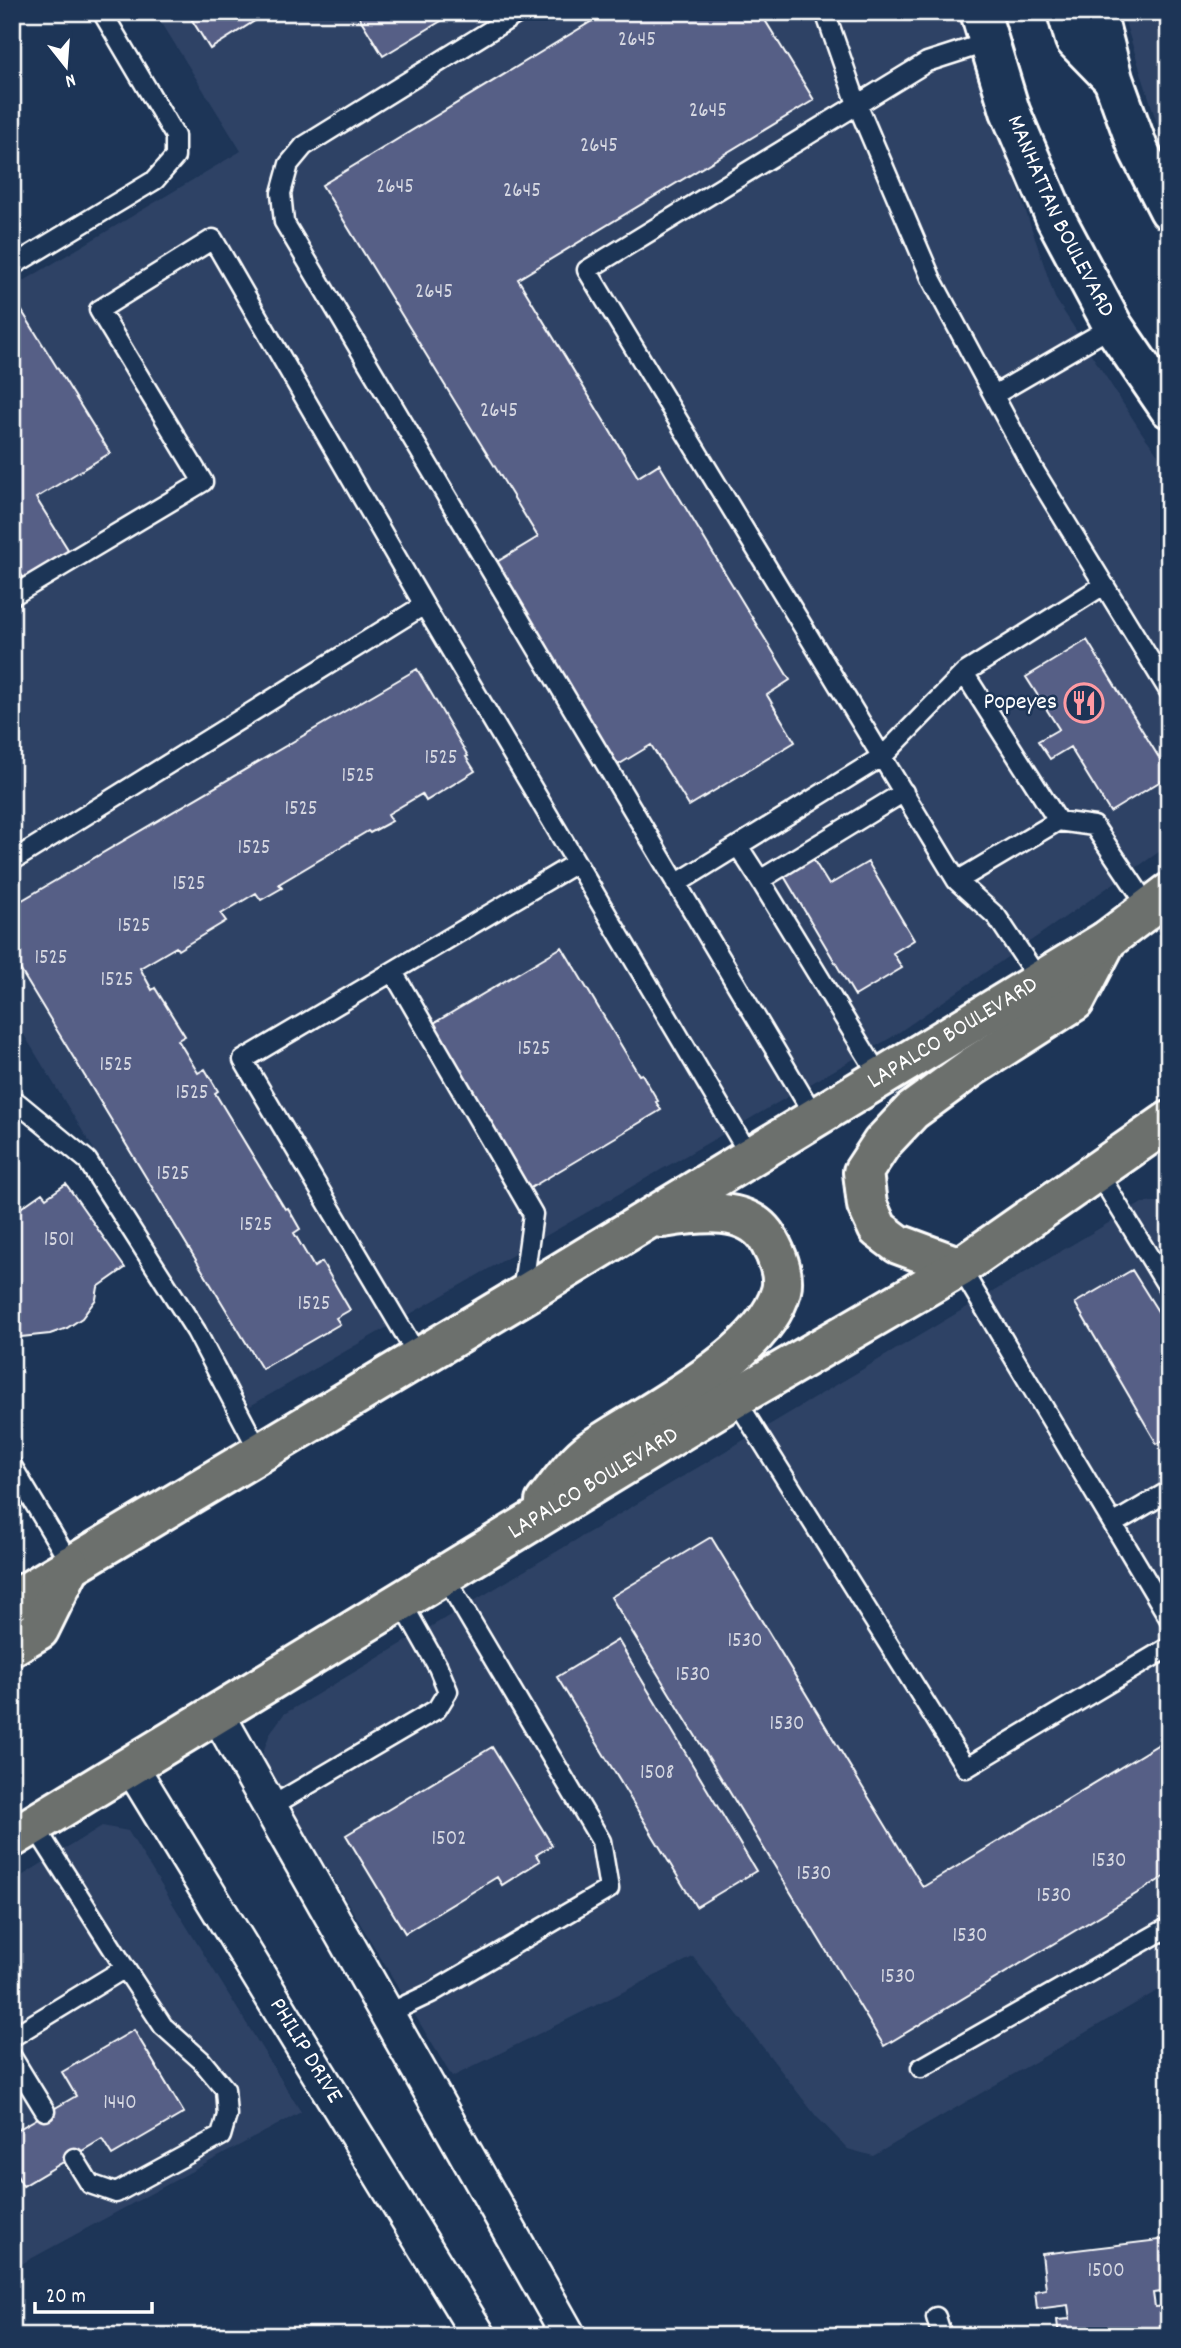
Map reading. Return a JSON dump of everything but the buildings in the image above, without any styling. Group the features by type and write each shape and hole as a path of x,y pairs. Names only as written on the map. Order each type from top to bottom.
{"main road":[{"name":"LAPALCO BOULEVARD","path":"12,1601 751,1158 1107,940 1159,900"},
{"path":"960,1267 898,1244 878,1229 867,1205 863,1171 882,1143 912,1111 972,1067 1074,1001 1107,940"},
{"name":"LAPALCO BOULEVARD","path":"23,1832 735,1398 960,1267 1155,1130 1169,1104"},
{"path":"518,1532 588,1452 722,1366 769,1317 782,1289 778,1258 763,1229 738,1217 707,1211 648,1220"},
{"path":"12,1646 39,1630 71,1566"}],"street":[{"path":"1067,12 1075,40 1113,79"},
{"path":"1096,12 1113,79 1139,152 1169,210"},
{"name":"MANHATTAN BOULEVARD","path":"984,27 1010,111 1056,219 1113,326 1158,384 1169,408"},
{"path":"218,1714 569,2336"},
{"name":"PHILIP DRIVE","path":"131,1766 479,2336"}],"lane":[{"path":"12,266 155,180 175,158 175,136 102,12"},
{"path":"520,12 304,146 289,164 281,193 284,222 815,1117"},
{"path":"825,12 856,104 932,280 1050,497 1169,691"},
{"path":"984,27 587,270 957,881 998,917 1039,980"},
{"path":"12,596 203,482 99,310 213,239 424,605 751,1158"},
{"path":"994,395 1113,326"},
{"path":"676,884 883,756 964,673 1104,585"},
{"path":"12,861 424,605"},
{"path":"964,673 1058,821"},
{"path":"760,880 904,792"},
{"path":"957,881 1058,821 1094,826 1159,900"},
{"path":"738,846 880,1077"},
{"path":"419,1358 243,1060 576,863"},
{"path":"393,972 533,1214 522,1296"},
{"path":"12,1102 19,1103 87,1160 196,1331 260,1453"},
{"path":"1097,1171 1168,1286"},
{"path":"960,1267 1169,1618"},
{"path":"735,1398 966,1768 1169,1647"},
{"path":"12,1466 71,1566"},
{"path":"1113,1524 1169,1491"},
{"path":"387,2014 430,1993 609,1889 601,1841 445,1577"},
{"path":"270,1807 437,1709 448,1691 438,1667 402,1603"},
{"path":"23,1832 125,1968 163,2026 201,2060 225,2089 228,2115 221,2136 116,2193 90,2184 75,2158"},
{"path":"921,2068 1169,1927"},
{"path":"12,2037 125,1968"},
{"path":"12,2057 45,2111"},
{"path":"936,2318 942,2336"}],"shaded area":[{"path":"155,12 959,12 1055,298 1142,433 1169,469 1169,845 892,1037 250,1406 12,1015 12,288 241,151"},
{"path":"1122,12 1169,12 1169,153 1160,133"},
{"path":"1169,1202 1169,1984 873,2156 848,2149 816,2116 693,1957 452,2077 261,1758 270,1733 284,1714 1142,1203"},
{"path":"102,1826 128,1831 301,2112 12,2269 12,1882"}],"place":[{"name":"Popeyes","path":"1084,703"}]}
